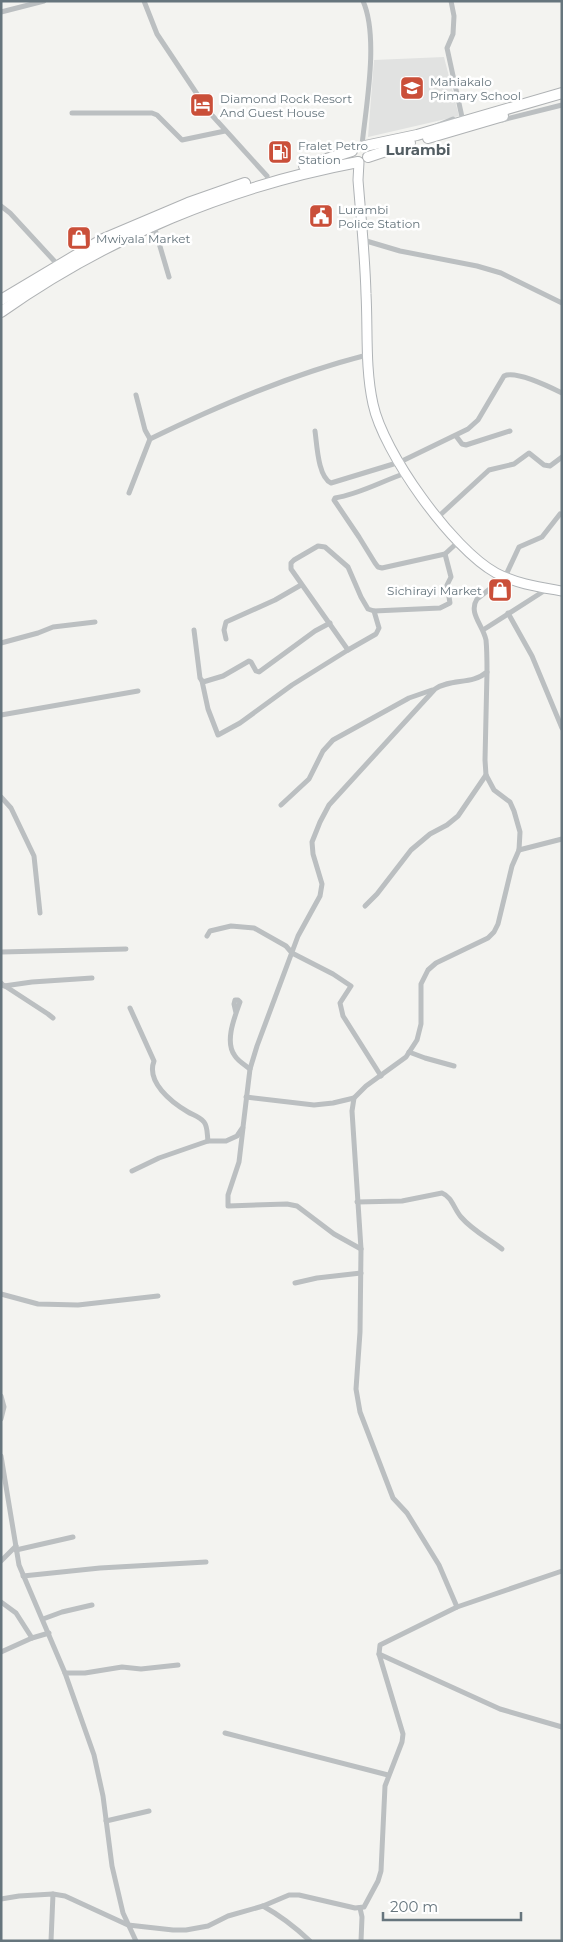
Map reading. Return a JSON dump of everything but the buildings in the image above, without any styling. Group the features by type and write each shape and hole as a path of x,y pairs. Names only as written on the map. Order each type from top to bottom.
{"highway":[{"path":"1,300 103,239 224,189 352,151 358,146 417,134 562,91"},
{"path":"1,312 113,244 154,225 243,190 316,170 362,160 392,148 562,99"},
{"path":"362,160 368,150 364,146"},
{"path":"352,151 352,156 362,160"}],"main road":[{"path":"362,160 358,180 363,240 367,355 372,402 377,419 391,450 458,542 484,565 522,584 562,591"}],"street":[{"path":"1,12 44,1"},
{"path":"144,1 157,34 209,112 267,176"},
{"path":"363,1 369,20 370,45 364,146"},
{"path":"451,1 454,16 453,34 447,48 462,117"},
{"path":"417,134 442,122 562,91"},
{"path":"467,127 562,105"},
{"path":"72,113 152,113 157,115 182,140 225,131"},
{"path":"1,206 16,219 58,265"},
{"path":"154,225 169,277"},
{"path":"363,240 400,251 477,266 501,273 562,303"},
{"path":"129,493 150,439 193,418 273,384 331,364 367,355"},
{"path":"315,431 321,468 325,479 332,483 400,462 468,429 478,420 504,376 523,378 562,393"},
{"path":"136,394 145,430 150,439"},
{"path":"456,436 462,444 466,445 510,431"},
{"path":"438,517 488,470 514,464 529,453 544,465 550,466 562,457"},
{"path":"406,473 363,490 335,498 334,503 360,537 378,567 382,568 445,554 458,542"},
{"path":"246,1097 314,1105 354,1098 366,1086 401,1061 417,1040 420,1029 421,984 428,970 436,963 476,945 494,932 498,924 512,866 519,850 520,832 510,802 494,790 486,775 484,760 487,672 486,639 473,612 474,603 505,577 519,548 542,537 560,514"},
{"path":"348,650 291,570 291,563 294,560 318,546 323,546 348,566 368,609 374,611 440,608 450,602 447,585 451,577 445,554"},
{"path":"226,639 224,630 226,622 275,600 301,585"},
{"path":"483,630 548,588"},
{"path":"194,630 208,710 218,735 240,724 292,685 379,632 379,624 374,611"},
{"path":"508,614 532,656 562,728"},
{"path":"1,643 38,633 52,627 95,622"},
{"path":"202,681 223,676 249,661 256,671 259,672 315,630 330,623"},
{"path":"281,804 309,779 323,751 333,740 409,698 435,689 443,684 470,681 482,677 487,672"},
{"path":"361,1249 334,1234 297,1206 287,1204 228,1206 228,1195 239,1162 250,1069 257,1046 298,936 320,896 322,884 313,854 312,842 320,822 329,805 435,689"},
{"path":"1,715 138,691"},
{"path":"365,906 377,894 411,850 430,834 447,825 458,816 486,775"},
{"path":"1,798 11,808 34,856 40,913"},
{"path":"519,850 562,839"},
{"path":"207,936 210,931 231,926 254,928 286,946 292,953 333,974 351,986 340,1003 343,1016 381,1076"},
{"path":"1,952 126,949"},
{"path":"3,984 92,978"},
{"path":"3,984 53,1018"},
{"path":"130,1008 154,1061 151,1069 156,1084 166,1096 202,1120 206,1128 208,1142"},
{"path":"236,1013 230,1041 231,1050 234,1056 250,1069"},
{"path":"409,1052 454,1066"},
{"path":"354,1098 352,1111 361,1249 360,1332 356,1389 360,1412 393,1498 406,1514 430,1551 458,1607"},
{"path":"132,1171 159,1158 208,1142 226,1140 237,1136 243,1127"},
{"path":"357,1202 402,1200 442,1193 449,1197 456,1211 466,1223 502,1249"},
{"path":"295,1284 317,1278 361,1273"},
{"path":"1,1294 38,1304 78,1305 158,1296"},
{"path":"1,1396 4,1407 1,1419"},
{"path":"1,1456 16,1548 23,1576 65,1673 94,1755 112,1866 123,1914 136,1941"},
{"path":"1,1561 16,1548 73,1537"},
{"path":"23,1576 100,1568 206,1562"},
{"path":"1,1899 53,1894 65,1896 128,1925 186,1930 208,1926 228,1916 263,1906 289,1895 299,1895 360,1908 367,1903 381,1870 385,1786 402,1742 403,1734 378,1654 380,1645 458,1607 562,1571"},
{"path":"1,1602 16,1613 32,1638"},
{"path":"43,1619 62,1612 92,1605"},
{"path":"1,1652 32,1638 49,1633"},
{"path":"378,1654 500,1709 562,1727"},
{"path":"65,1673 122,1667 141,1669 178,1666"},
{"path":"225,1733 388,1775"},
{"path":"106,1821 149,1811"},
{"path":"51,1941 53,1894"},
{"path":"263,1906 285,1919 289,1925 299,1930 310,1941"},
{"path":"360,1908 361,1941"}],"shaded area":[{"name":"Mahiakalo Primary School","path":"444,57 459,116 368,137 374,60"}],"place":[{"name":"Mahiakalo Primary School","path":"412,88"},
{"name":"Diamond Rock Resort And Guest House","path":"202,105"},
{"name":"Fralet Petro Station","path":"280,152"},
{"name":"Lurambi Police Station","path":"321,216"},
{"name":"Mwiyala Market","path":"79,238"},
{"name":"Sichirayi Market","path":"500,590"}],"district":[{"name":"Lurambi","path":"418,149"}]}
